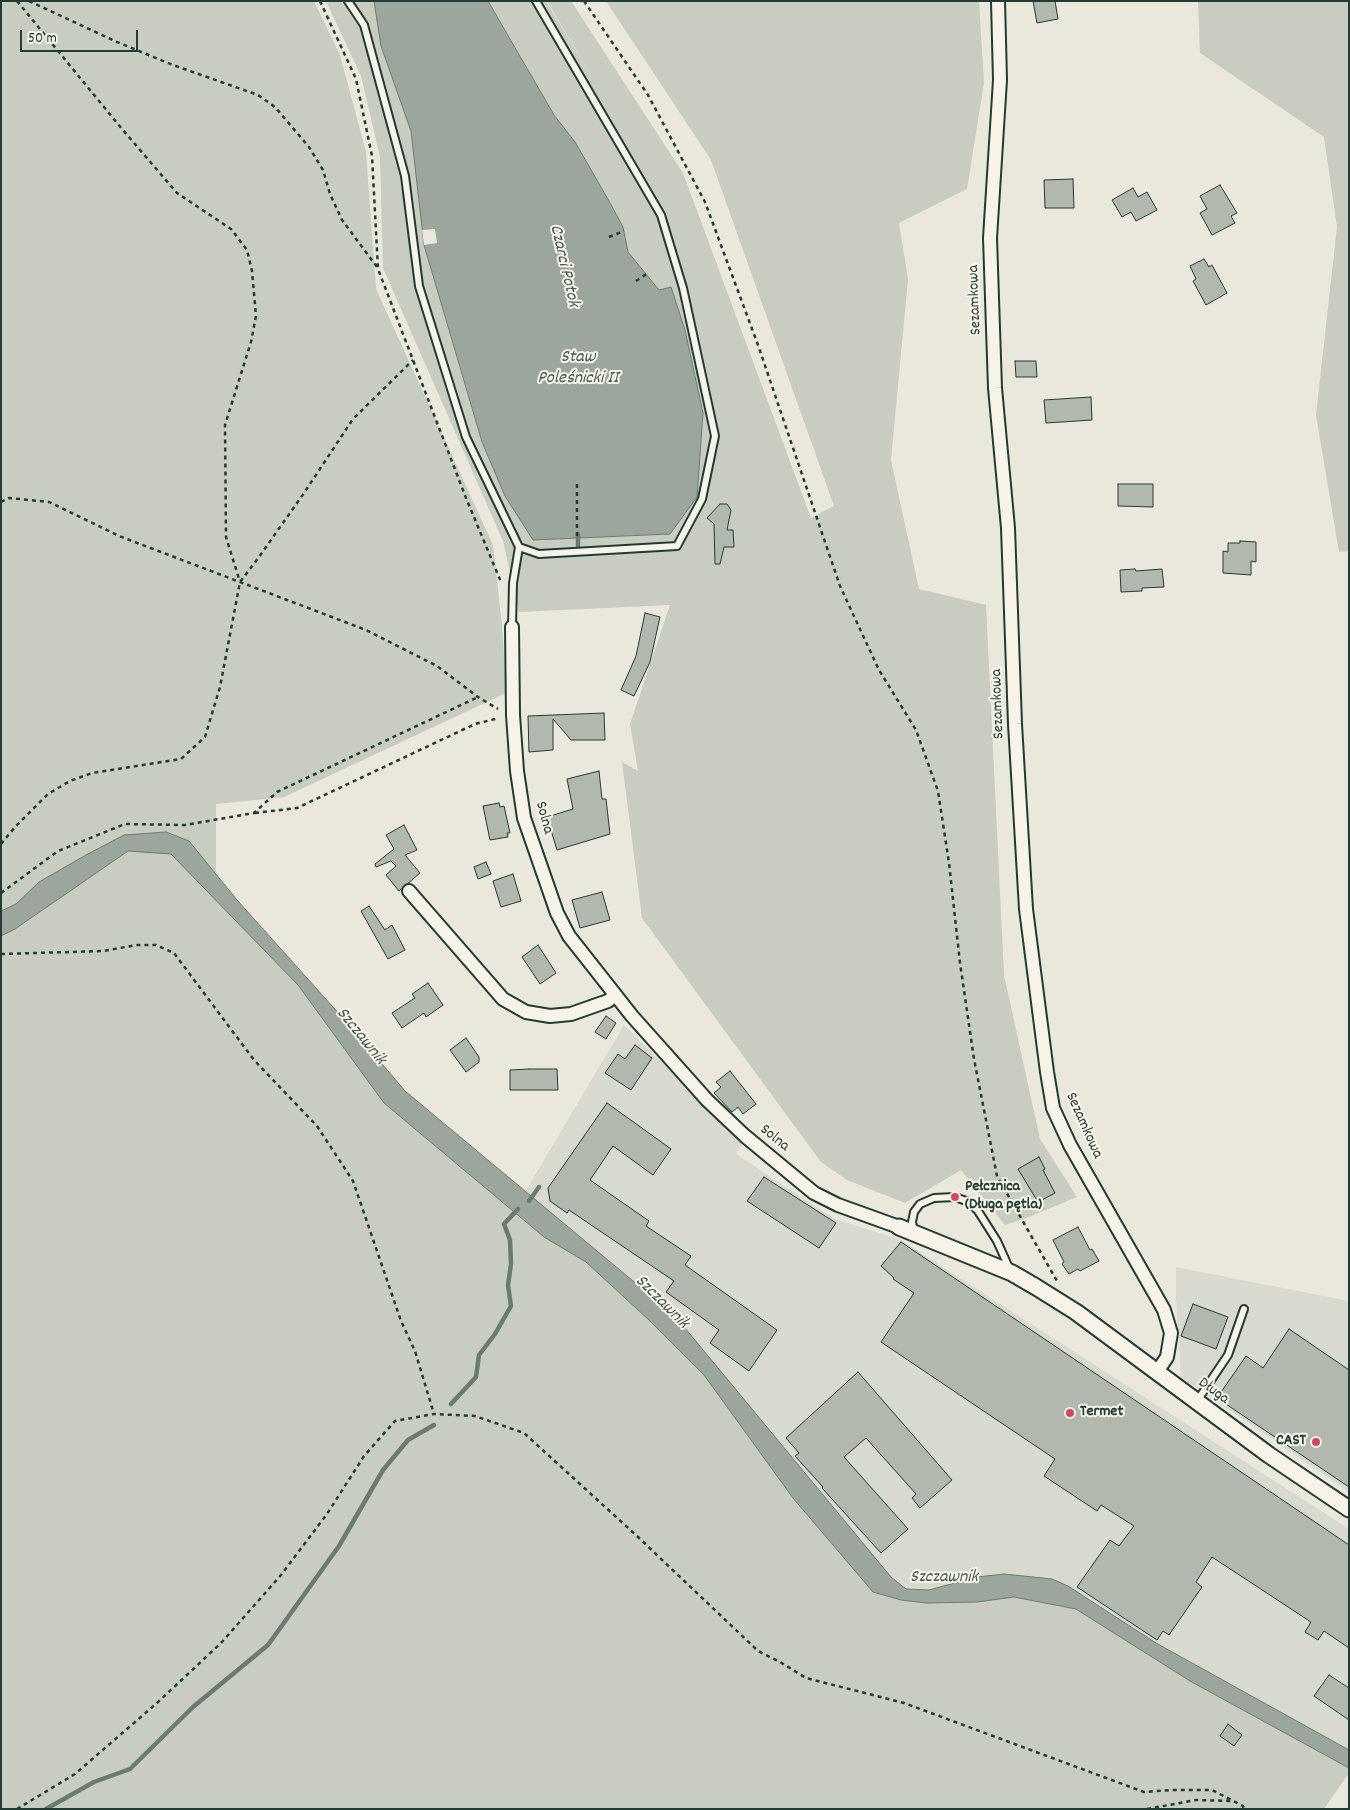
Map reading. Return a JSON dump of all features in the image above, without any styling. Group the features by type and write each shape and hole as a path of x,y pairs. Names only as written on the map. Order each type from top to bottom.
{"street":[{"name":"Sezamkowa","path":"998,1 1000,80 990,247 995,388 1008,528 1018,774 1026,909 1053,1108 1070,1145 1164,1310 1171,1333 1167,1357 1157,1372"},
{"name":"Solna","path":"512,627 513,716 517,771 524,818 557,914 569,936 614,996 707,1100 745,1136 814,1193 838,1205 899,1227"},
{"path":"409,891 503,999 526,1012 550,1016 571,1014 614,996"},
{"name":"Długa","path":"899,1227 1012,1273 1076,1312 1269,1455 1349,1509"}],"lane":[{"path":"348,1 364,25 402,166 419,286 466,437 519,547 514,583 512,627"},
{"path":"519,547 540,554 678,546 702,499 715,436 683,288 661,215 536,1"},
{"path":"914,1234 912,1222 914,1212 920,1204 934,1198 955,1197 969,1202 978,1211 997,1241 1012,1273"},
{"path":"1196,1402 1228,1355 1244,1309"}],"path":[{"path":"17,1 122,129 178,193 231,229 247,250 252,271 256,316 251,342 225,425 226,537 240,582"},
{"path":"29,1 116,42 173,65 258,95 275,107 309,147 323,170 330,194 342,220 378,269 466,498 502,583"},
{"path":"320,1 356,79 372,156 378,269"},
{"path":"584,1 648,95 705,202 758,345 840,586 879,670 916,730 938,791 972,1049 997,1176 1049,1264 1061,1289 1058,1301"},
{"path":"610,237 624,231"},
{"path":"636,281 648,273"},
{"path":"1,844 48,794 70,781 92,773 181,759 204,737 220,687 240,582 298,502 353,419 413,360"},
{"path":"577,484 577,536"},
{"path":"1,502 10,498 49,502 119,536 366,630 437,666 478,697 513,716"},
{"path":"254,813 276,792 478,697"},
{"path":"1,893 58,850 125,824 185,824 297,808 475,724 513,716"},
{"path":"1,954 104,951 136,945 156,945 174,953 254,1060 317,1126 353,1182 402,1321 415,1351 434,1414"},
{"path":"17,1809 75,1774 157,1703 221,1643 281,1575 327,1514 364,1456 395,1421 434,1414 475,1416 524,1433 637,1536 758,1651 806,1678 904,1702 1144,1792 1212,1790 1243,1806 1244,1809"},
{"path":"1147,1809 1196,1800 1234,1801"}],"shaded area":[{"path":"1,1 314,1 340,55 366,152 376,289 493,545 502,625 506,693 284,797 216,804 216,899 298,985 384,1103 544,1237 586,1262 650,1321 704,1375 793,1498 873,1591 927,1603 977,1602 1013,1597 1076,1609 1190,1681 1349,1768 1349,1773 1324,1809 1,1809"},
{"path":"326,1 374,1 381,46 411,131 424,245 459,366 482,442 505,496 533,540 670,534 703,412 685,330 671,287 659,290 628,252 624,231 609,201 575,142 554,115 488,1 546,1 592,77 547,1 571,1 683,173 811,518 834,506 711,160 606,1 979,1 984,83 967,189 899,223 908,279 891,460 919,589 986,605 1004,975 1040,1139 1077,1197 1005,1225 961,1170 905,1203 847,1180 821,1162 642,918 622,762 638,771 630,724 670,605 519,612 503,541 383,268 380,157 361,76"},
{"path":"1198,1 1349,1 1349,551 1339,552 1316,415 1337,227 1324,137 1200,53"},
{"path":"624,1025 743,1144 736,1154 835,1219 901,1240 1349,1529 1349,1750 1156,1643 1087,1597 977,1577 929,1590 906,1589 891,1577 525,1192"},
{"path":"1176,1267 1349,1301 1349,1492 1181,1377"}],"water":[{"name":"Staw Poleśnicki II","path":"374,1 488,1 554,115 575,142 609,201 623,227 628,252 659,290 671,287 685,330 703,413 697,497 670,534 533,540 505,496 482,442 424,245 411,131 381,46"},
{"path":"166,832 189,841 237,900 350,1026 405,1091 675,1316 891,1577 906,1589 929,1590 977,1577 1004,1574 1052,1579 1068,1586 1156,1643 1349,1750 1349,1768 1190,1681 1076,1609 1014,1597 977,1602 927,1603 901,1600 873,1592 793,1498 704,1375 650,1321 586,1262 544,1237 384,1103 298,985 171,854 128,851 15,929 1,936 1,911 16,904 39,882 124,835"}],"pier":[{"path":"435,229 437,243 424,245 422,230"}],"building":[{"path":"1033,1 1055,1 1058,19 1037,23"},
{"path":"1073,179 1074,208 1045,208 1044,180"},
{"path":"1220,185 1237,213 1231,216 1235,223 1212,235 1200,213 1207,209 1200,196"},
{"path":"1133,188 1138,197 1147,192 1157,210 1136,221 1131,212 1122,217 1112,200"},
{"path":"1204,259 1209,267 1212,265 1227,293 1206,305 1193,281 1196,279 1190,266"},
{"path":"1015,361 1036,361 1037,377 1016,377"},
{"path":"1091,397 1092,420 1046,423 1044,400"},
{"path":"1118,484 1153,484 1153,507 1118,506"},
{"path":"720,504 727,504 731,510 727,530 733,530 734,547 724,547 720,564 715,564 714,524 707,518"},
{"path":"1240,541 1256,542 1256,562 1251,561 1251,575 1223,573 1223,551 1228,552 1228,543 1240,543"},
{"path":"1135,569 1136,571 1162,569 1164,587 1142,588 1142,591 1121,592 1120,570"},
{"path":"645,613 660,617 650,662 634,696 621,690 636,656"},
{"path":"604,713 605,740 571,740 553,719 553,750 529,752 528,716"},
{"path":"599,771 602,799 606,799 610,834 557,850 547,817 573,809 567,779"},
{"path":"499,803 500,807 504,806 510,833 507,833 508,837 490,840 483,806"},
{"path":"404,825 417,850 405,855 420,873 399,891 386,875 396,866 391,861 376,867 375,864 394,849 386,835"},
{"path":"486,862 491,874 478,879 474,867"},
{"path":"513,874 521,901 501,907 493,881"},
{"path":"602,892 610,920 580,928 572,900"},
{"path":"369,906 385,930 392,925 405,950 388,959 361,911"},
{"path":"538,945 556,973 540,984 522,957"},
{"path":"428,983 443,1005 426,1017 424,1013 402,1028 392,1013 415,998 412,994"},
{"path":"606,1016 616,1023 606,1039 595,1032"},
{"path":"466,1038 479,1057 479,1062 466,1072 450,1050"},
{"path":"635,1045 652,1058 631,1090 605,1073 618,1054 625,1059"},
{"path":"557,1069 558,1090 510,1090 510,1070"},
{"path":"730,1071 756,1104 743,1114 738,1107 732,1112 714,1093 721,1087 716,1082"},
{"path":"607,1103 671,1149 653,1175 613,1146 590,1180 649,1221 646,1226 691,1256 685,1265 777,1330 749,1371 710,1343 719,1330 666,1292 674,1281 569,1210 567,1213 550,1201 548,1188"},
{"path":"1039,1157 1045,1169 1043,1170 1055,1193 1038,1202 1018,1169"},
{"path":"764,1177 836,1223 819,1248 747,1201"},
{"path":"1078,1227 1090,1250 1092,1249 1099,1261 1080,1271 1078,1269 1069,1274 1062,1264 1064,1262 1053,1240"},
{"path":"901,1242 1349,1545 1349,1648 1324,1631 1318,1640 1305,1632 1311,1622 1212,1557 1196,1582 1202,1587 1169,1635 1163,1631 1157,1640 1077,1587 1110,1540 1119,1546 1134,1526 1101,1505 1097,1511 1044,1476 1055,1459 881,1342 914,1293 893,1279 881,1266"},
{"path":"1193,1304 1228,1317 1216,1349 1181,1336"},
{"name":"CAST","path":"1289,1329 1349,1370 1349,1487 1217,1398 1246,1356 1263,1368"},
{"path":"858,1372 952,1480 920,1508 912,1498 916,1494 866,1438 844,1457 908,1529 881,1553 795,1456 799,1453 786,1438"},
{"path":"1329,1675 1349,1688 1349,1720 1314,1696"},
{"path":"1228,1724 1242,1735 1234,1746 1220,1736"}],"waterway":[{"name":"Czarci Potok","path":"578,534 578,546"},
{"name":"Czarci Potok","path":"529,1201 539,1187"},
{"path":"451,1404 476,1377 479,1355 495,1334 511,1306 508,1285 511,1264 510,1240 504,1224 518,1209"},
{"path":"46,1809 94,1782 130,1769 193,1707 268,1645 339,1546 383,1470 408,1440 434,1425"}],"place":[{"name":"Pełcznica (Długa pętla)","path":"955,1197"},
{"name":"Termet","path":"1070,1413"},
{"name":"CAST","path":"1316,1442"}],"water label":[{"name":"Szczawnik","path":"360,1037"},
{"name":"Szczawnik","path":"661,1303"},
{"name":"Szczawnik","path":"944,1579"}]}
